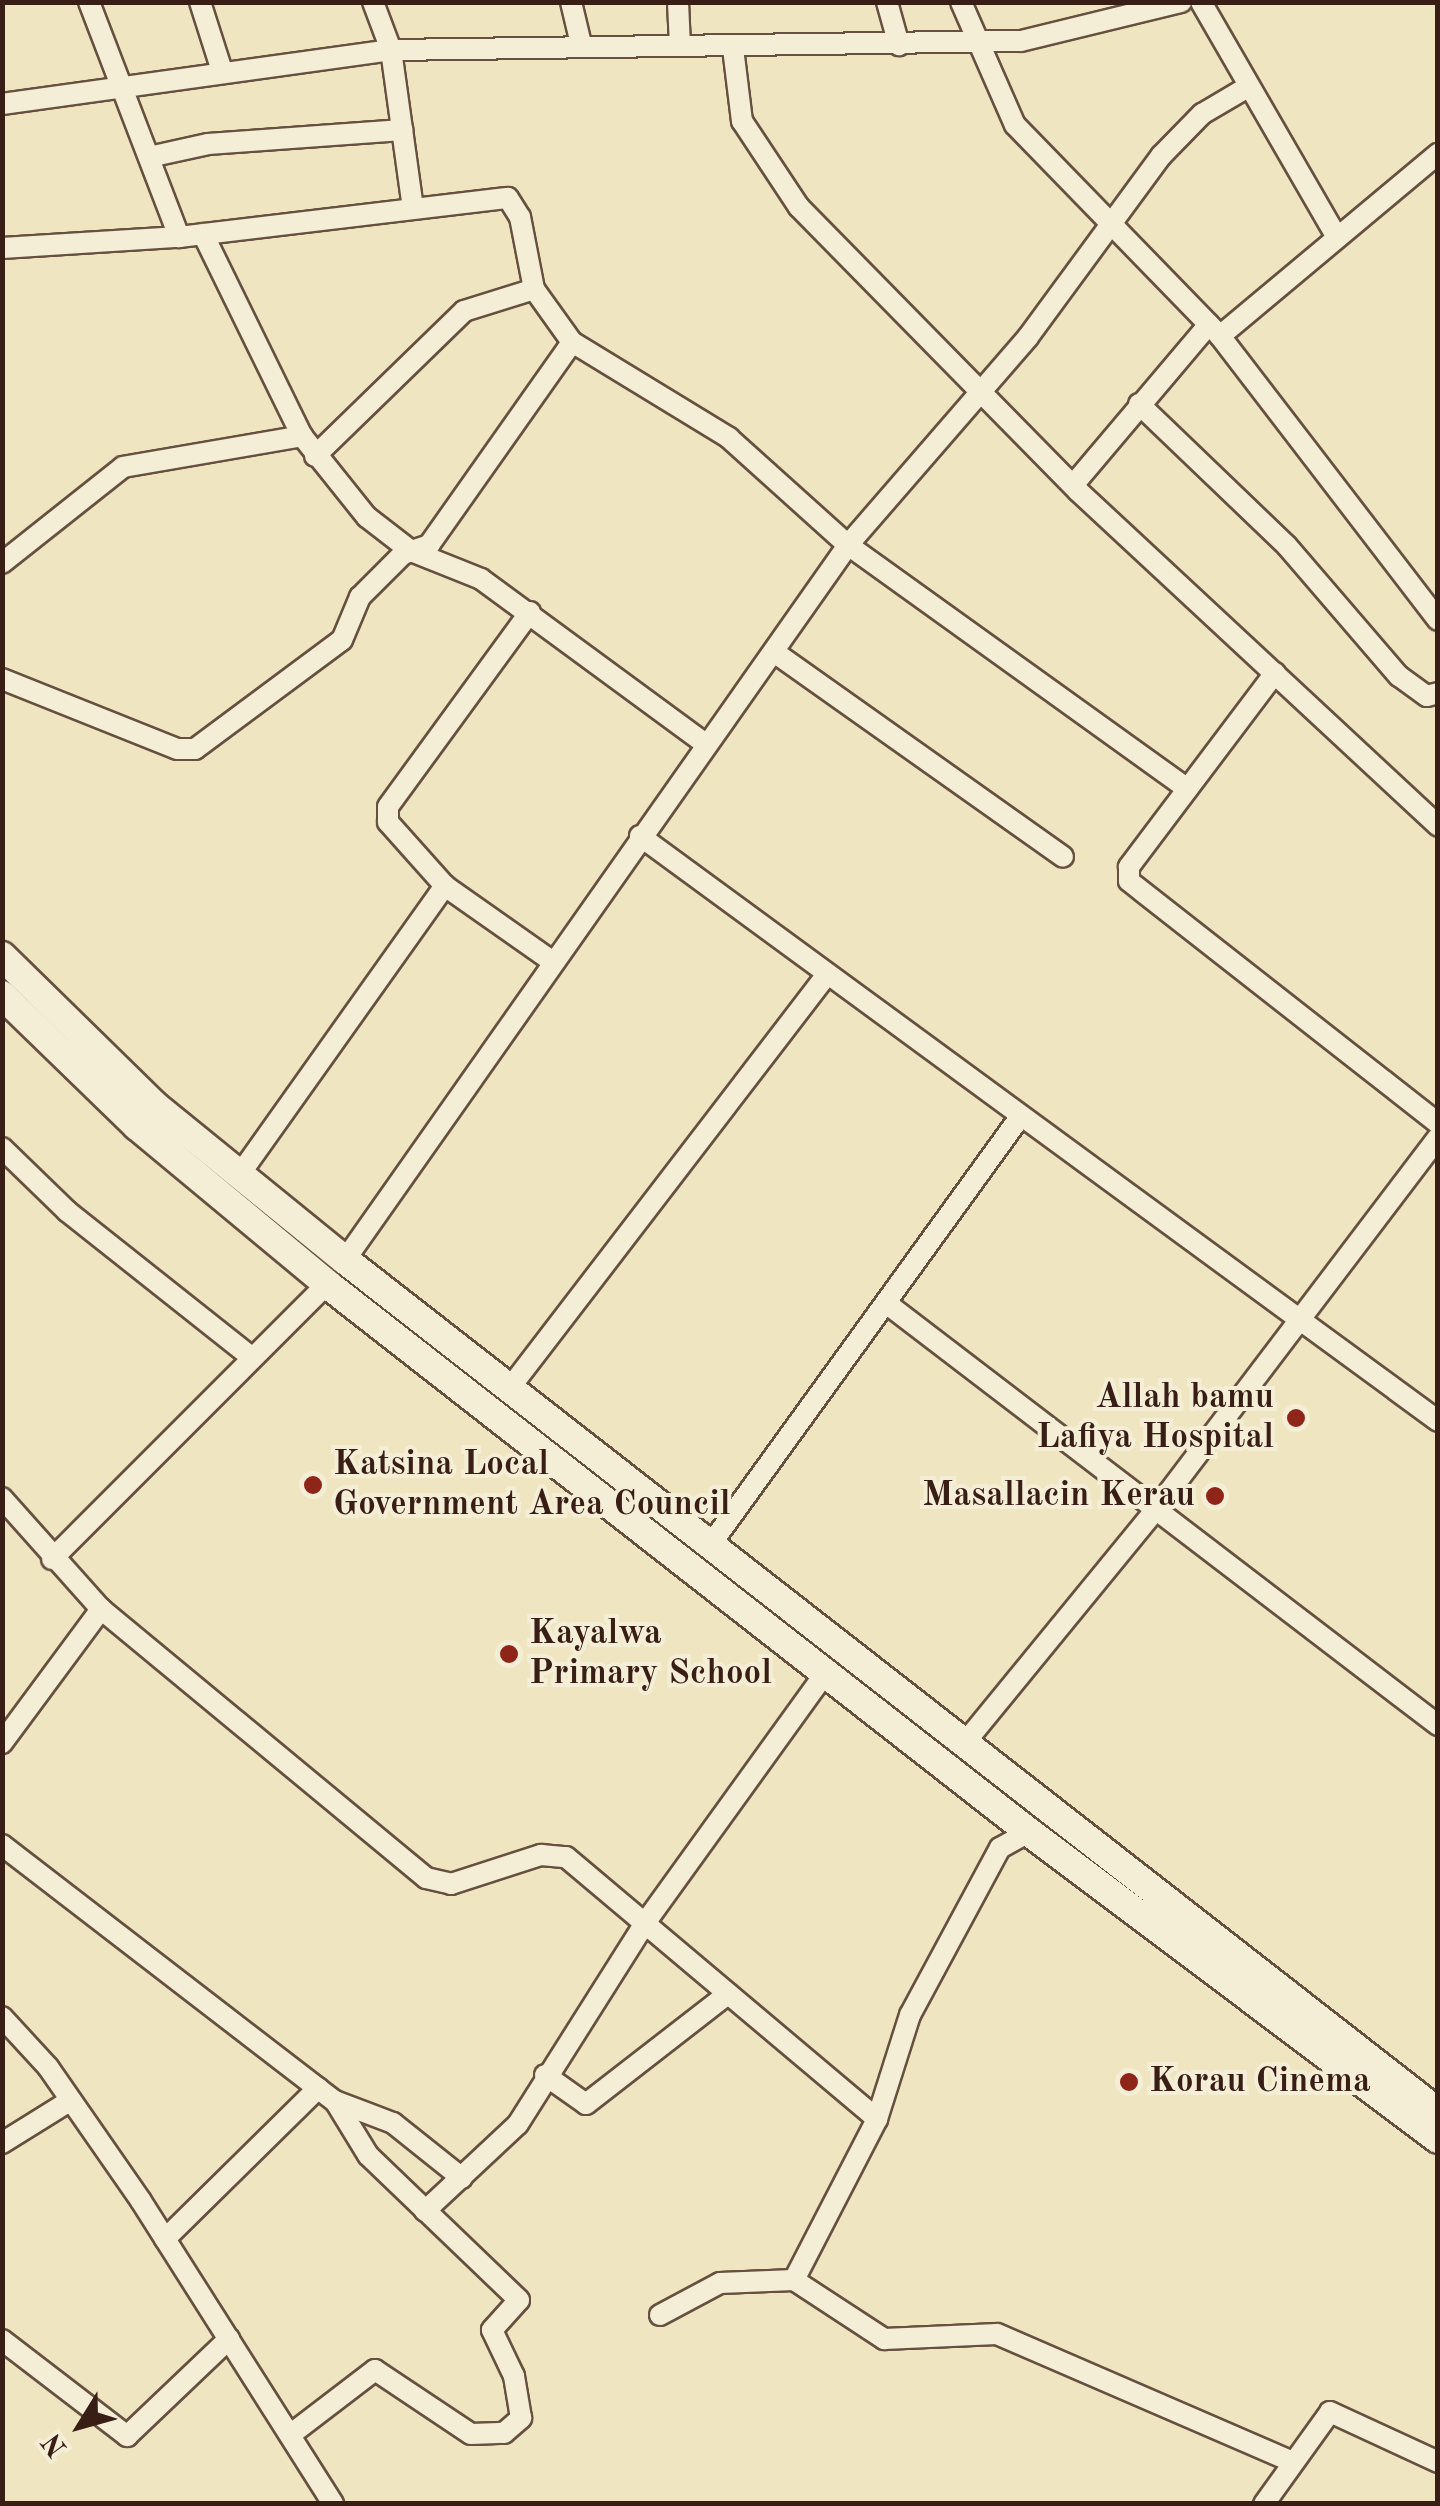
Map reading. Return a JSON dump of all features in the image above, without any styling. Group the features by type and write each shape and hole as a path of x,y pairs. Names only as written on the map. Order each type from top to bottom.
{"main road":[{"path":"2,956 126,1080 345,1260 711,1544 963,1746 1438,2112"},
{"path":"2,995 137,1126 327,1284 1028,1832 1438,2139"}],"street":[{"path":"89,2 179,236"},
{"path":"200,2 222,71"},
{"path":"373,2 391,50 414,208"},
{"path":"572,2 580,44"},
{"path":"678,2 680,46"},
{"path":"887,2 899,45"},
{"path":"962,2 977,45 1015,125 1214,330 1438,620"},
{"path":"2,104 122,83 391,50 580,44 733,48 977,45 1100,27 1181,2"},
{"path":"1201,2 1246,88 1337,238"},
{"path":"733,48 742,121 764,162 978,392 1438,826"},
{"path":"345,1260 848,544 920,455 1028,337 1109,222 1202,114 1246,88"},
{"path":"149,157 208,144 402,130"},
{"path":"1074,484 1138,404 1214,330 1337,238 1438,154"},
{"path":"2,248 204,234 508,198 520,217 534,289 572,342 729,438 848,544 1187,790"},
{"path":"204,234 302,436 367,517 411,551 481,579 707,745"},
{"path":"315,456 464,310 534,289"},
{"path":"2,680 177,749 195,748 342,640 360,597 411,551 429,545 572,342"},
{"path":"1138,404 1287,546 1400,676 1426,696 1438,694"},
{"path":"2,563 123,467 302,436"},
{"path":"530,612 388,808 394,835 445,886 553,962"},
{"path":"774,652 1062,858"},
{"path":"1275,674 1129,868 1129,881 1438,1123"},
{"path":"640,836 825,977 1438,1421"},
{"path":"240,1174 445,886"},
{"path":"509,1389 825,977"},
{"path":"711,1544 1020,1117"},
{"path":"2,1148 68,1210 249,1355"},
{"path":"963,1746 1156,1508 1434,1150"},
{"path":"52,1559 249,1355 327,1284"},
{"path":"886,1303 1438,1725"},
{"path":"2,1498 52,1559 101,1609 426,1878 452,1884 554,1852 645,1923 877,2119"},
{"path":"2,1744 101,1609"},
{"path":"425,2211 518,2124 545,2075 645,1923 826,1672"},
{"path":"794,2280 877,2119 910,2014 993,1859 1028,1832"},
{"path":"2,1844 336,2102 393,2122 462,2178"},
{"path":"545,2075 586,2104 728,1994"},
{"path":"2,2017 72,2100 166,2239 333,2504"},
{"path":"166,2239 318,2088"},
{"path":"2,2144 72,2100"},
{"path":"290,2435 375,2370 471,2434 504,2432 522,2418 514,2376 492,2330 519,2300 368,2156 336,2102"},
{"path":"660,2315 720,2283 794,2280 884,2339 996,2334 1290,2461"},
{"path":"2,2340 127,2436 229,2340"},
{"path":"1264,2504 1290,2461 1338,2410 1438,2462"}],"place":[{"name":"Allah bamu Lafiya Hospital","path":"1296,1418"},
{"name":"Katsina Local Government Area Council","path":"313,1485"},
{"name":"Masallacin Kerau","path":"1215,1496"},
{"name":"Kayalwa Primary School","path":"509,1654"},
{"name":"Korau Cinema","path":"1129,2082"}]}
